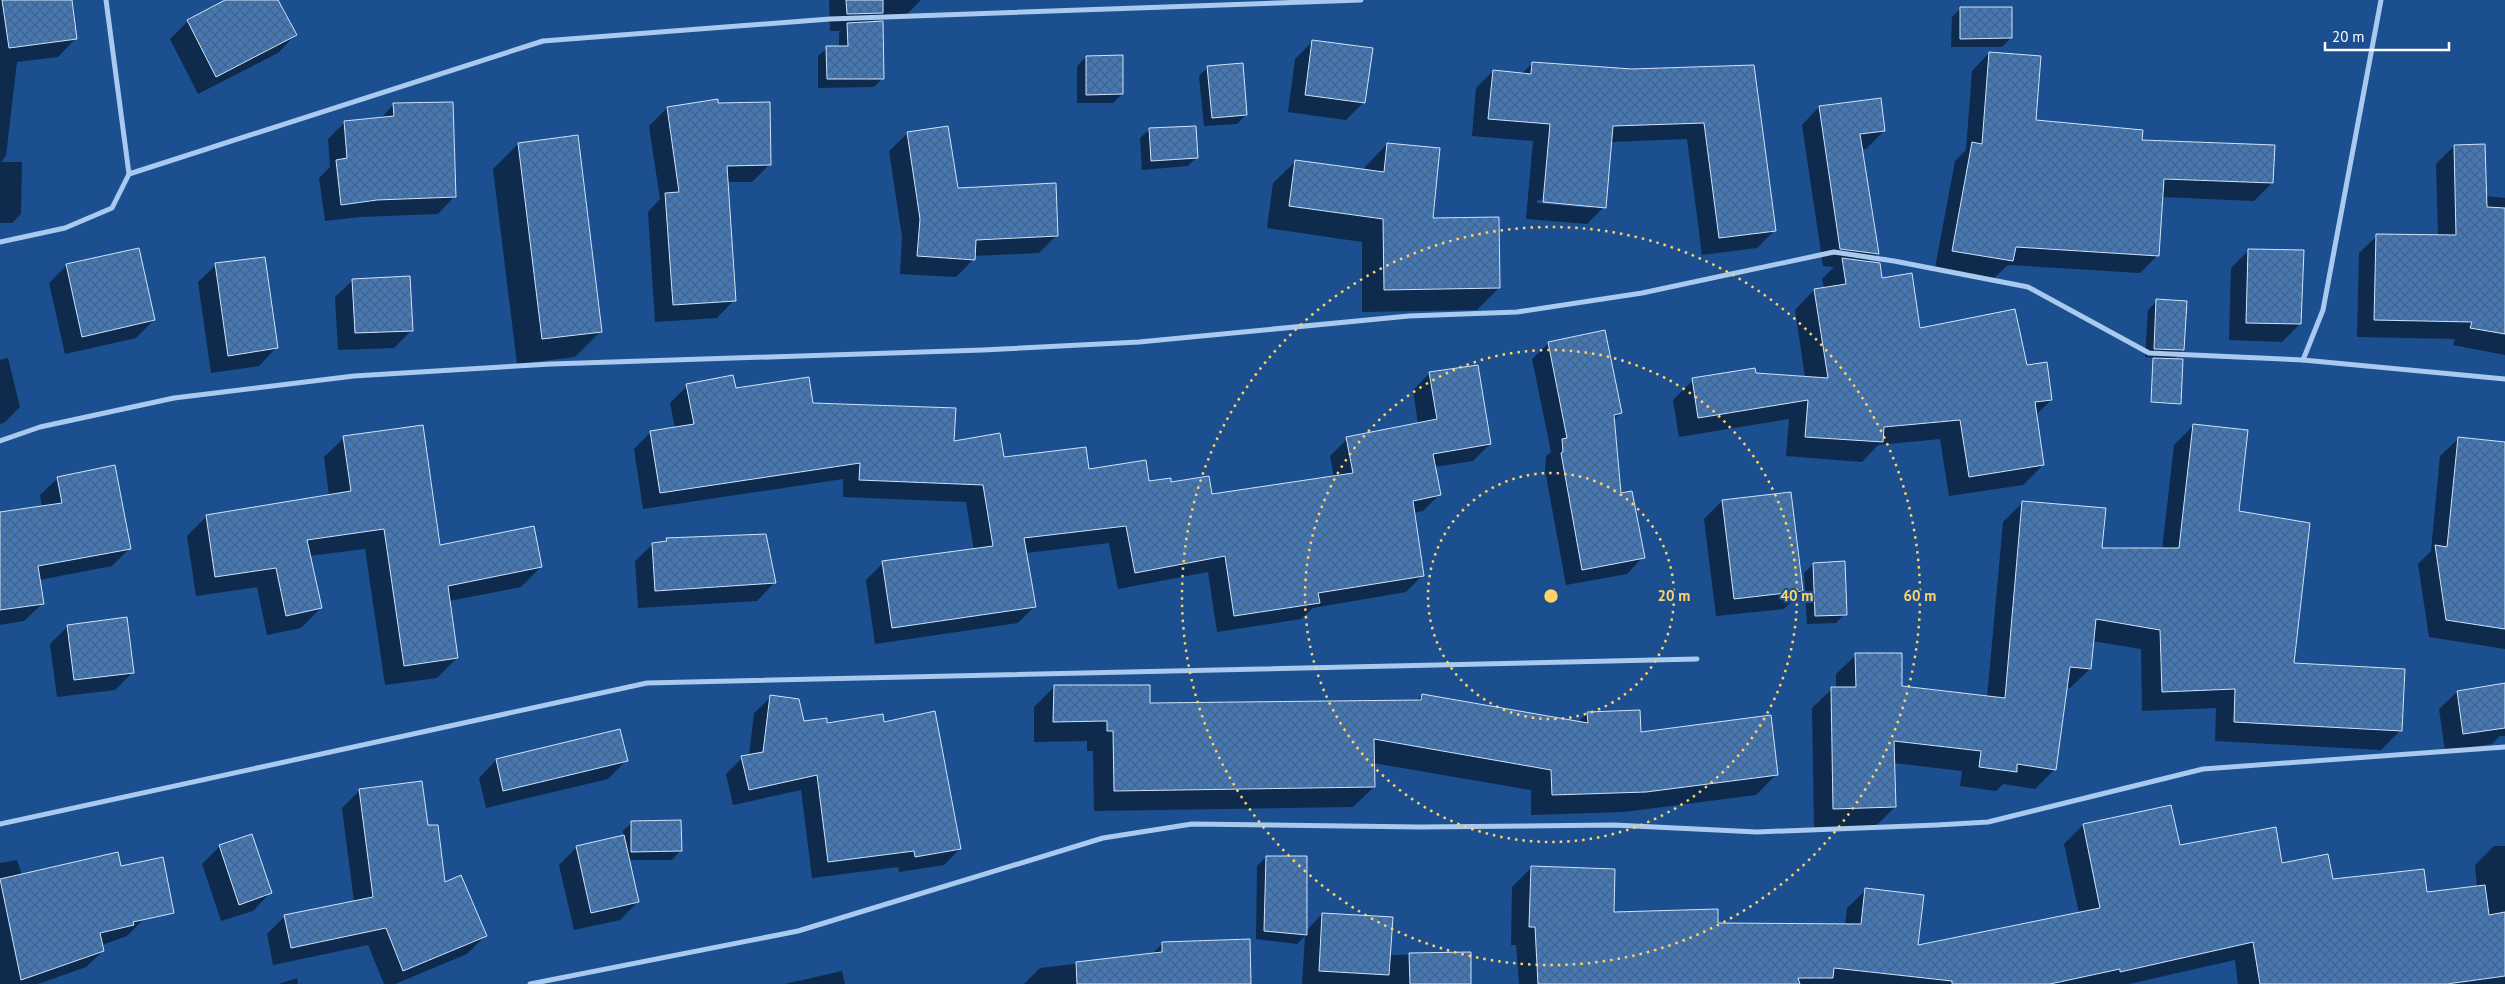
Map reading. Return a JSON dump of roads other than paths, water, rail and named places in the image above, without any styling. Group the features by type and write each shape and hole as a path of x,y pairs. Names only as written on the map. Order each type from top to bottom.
{"street":[{"path":"0,242 65,228 112,208 129,174 106,0"},
{"path":"129,174 543,41 830,19 1361,0"},
{"path":"2303,360 2323,310 2382,0"},
{"path":"0,441 40,427 174,398 354,376 551,364 983,350 1139,342 1409,316 1517,312 1642,293 1834,252 1894,261 2028,287 2149,353 2303,360 2505,379"},
{"path":"0,824 647,683 1697,659"},
{"path":"530,984 798,930 1103,838 1192,824 1420,827 1614,824 1757,832 1937,825 1988,822 2203,769 2505,747"}]}
